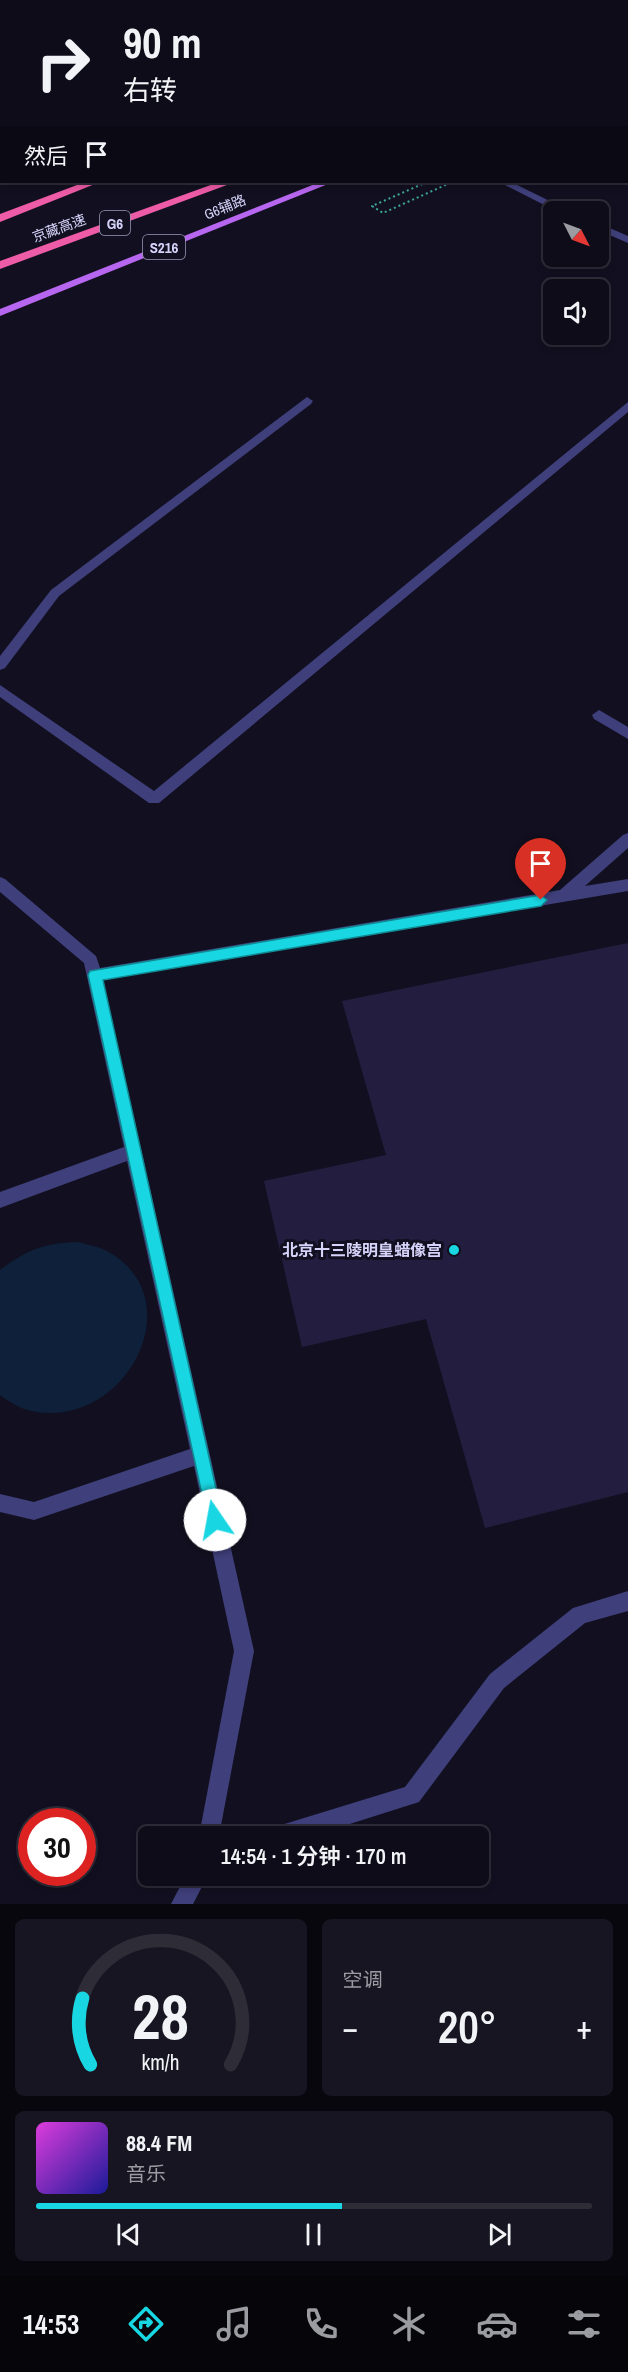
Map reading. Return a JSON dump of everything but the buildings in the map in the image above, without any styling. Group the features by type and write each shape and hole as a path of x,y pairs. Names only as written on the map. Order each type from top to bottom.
{"highway":[{"path":"0,218 91,183"},
{"name":"京藏高速","path":"0,266 226,183"}],"main road":[{"name":"G6辅路","path":"0,313 325,183"}],"street":[{"path":"506,183 544,201"},
{"path":"609,231 628,240"},
{"path":"0,665 55,593 307,401"},
{"path":"0,690 154,799 628,406"},
{"path":"599,715 628,734"},
{"path":"564,896 628,839"},
{"path":"0,883 91,960 95,975 244,1651 211,1826"},
{"path":"95,975 628,885"},
{"path":"0,1200 134,1151"},
{"path":"0,1503 34,1511 200,1455"},
{"path":"310,1826 412,1794 497,1682 580,1616 628,1601"},
{"path":"182,1904 191,1886"}],"path":[{"path":"425,183 372,206 383,213 450,183"}],"water":[{"path":"79,1242 105,1250 132,1272 145,1299 146,1329 136,1358 117,1384 91,1403 59,1412 24,1409 0,1395 0,1270 37,1248"}],"place":[{"name":"北京十三陵明皇蜡像宫","path":"454,1250"}],"route":[{"path":"215,1520 95,975 541,900"}]}
